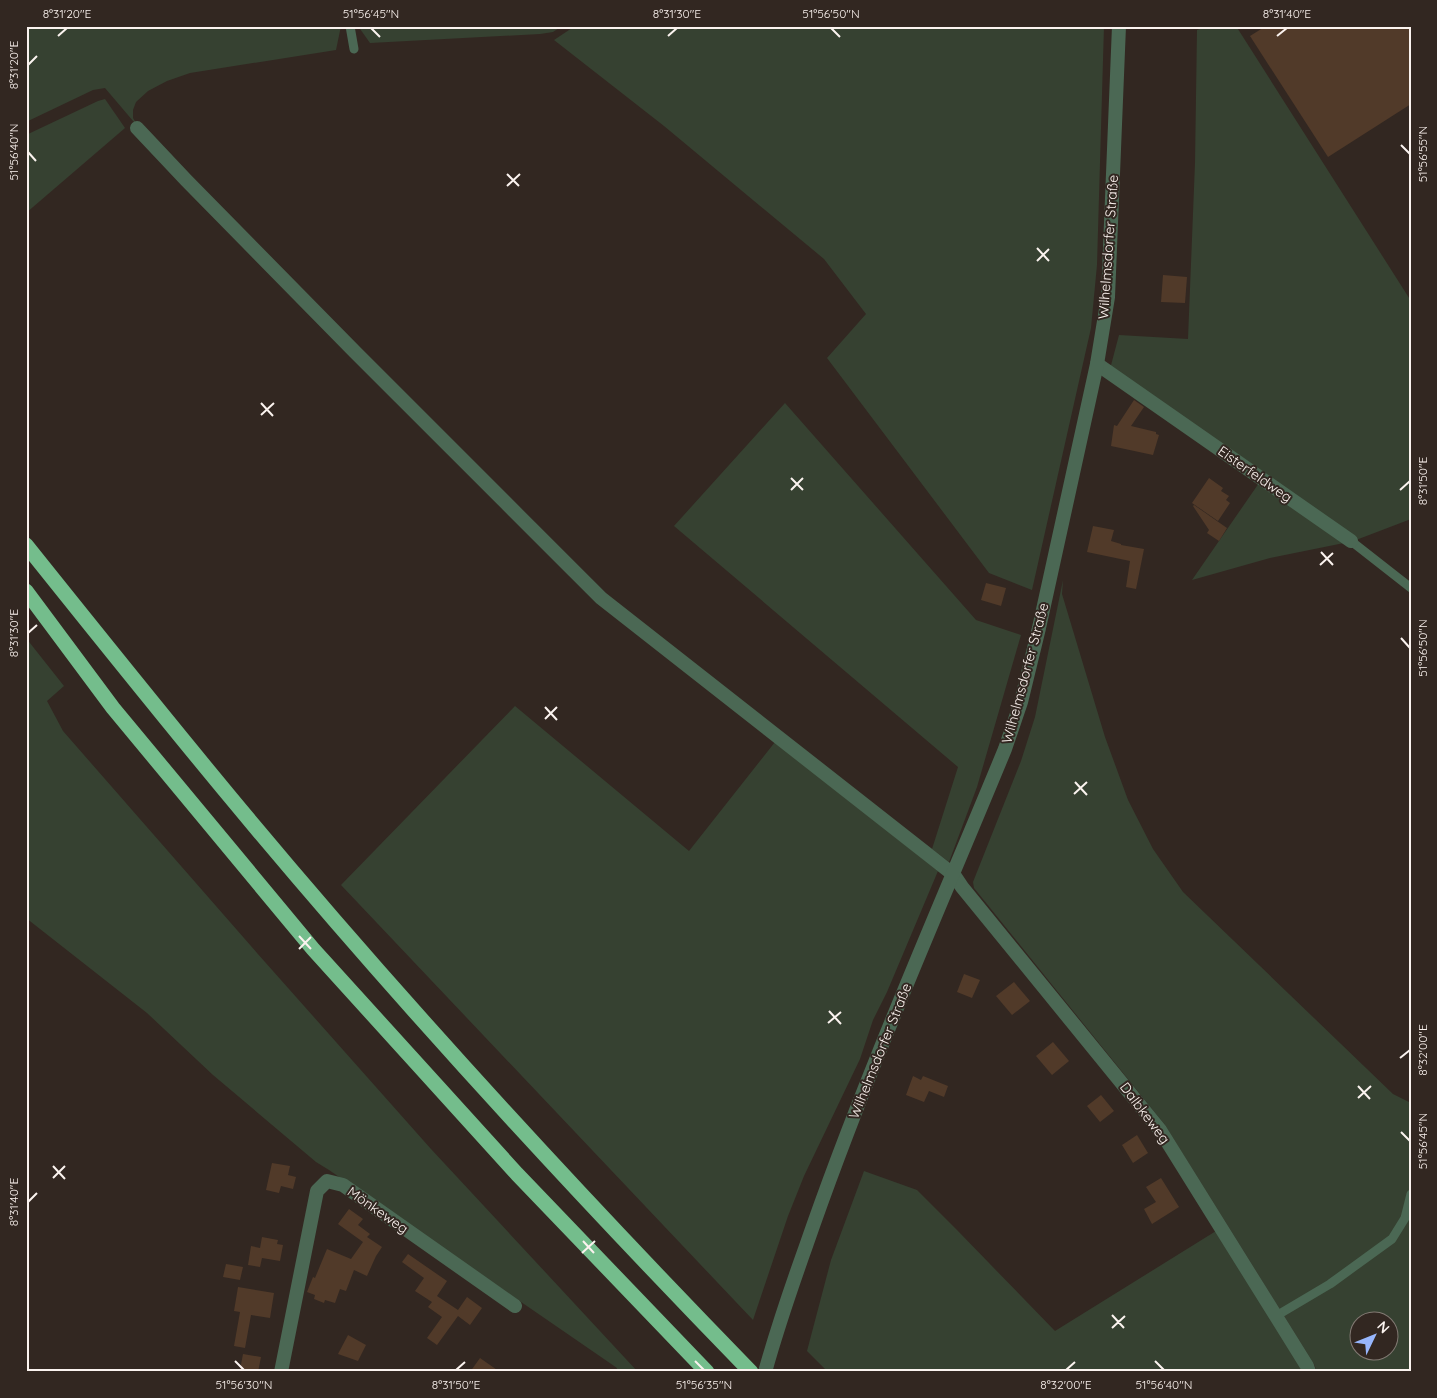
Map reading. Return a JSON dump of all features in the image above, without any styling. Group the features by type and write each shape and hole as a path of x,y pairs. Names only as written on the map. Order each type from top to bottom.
{"highway":[{"path":"26,545 232,799 338,924 526,1135 751,1372"},
{"path":"26,591 113,708 313,948 517,1174 707,1372"}],"street":[{"name":"Wilhelmsdorfer Straße","path":"764,1372 826,1188 866,1082 954,875 1005,749 1021,702 1098,364 1108,298 1120,26"},
{"name":"Dalbkeweg","path":"137,128 355,352 601,598 954,875 1160,1130 1309,1372"},
{"name":"Eisterfeldweg","path":"1098,364 1351,541"},
{"name":"Mönkeweg","path":"282,1372 317,1191 327,1182 343,1185 515,1306"}],"lane":[{"path":"350,26 354,49"},
{"name":"Eisterfeldweg","path":"1351,541 1411,588"},
{"path":"1276,1316 1330,1284 1392,1239 1405,1218 1411,1194"}],"green space":[{"path":"26,26 341,26 336,50 190,73 167,81 148,91 136,102 133,118 139,128 105,88 93,90 26,122"},
{"path":"358,26 562,26 553,32 540,34 370,43"},
{"path":"575,26 1104,26 1097,265 1091,328 1032,590 989,573 827,358 866,314 824,259 664,126 554,40"},
{"path":"1207,26 1236,26 1411,301 1411,519 1356,540 1110,369 1119,335 1188,339 1195,163 1197,30"},
{"path":"105,99 125,128 26,213 26,135"},
{"path":"785,403 976,620 1021,635 977,787 949,862 932,849 958,767 674,526"},
{"path":"1259,483 1344,543 1270,558 1192,580"},
{"path":"1063,580 1062,594 1105,737 1128,800 1153,849 1183,892 1393,1094 1411,1103 1411,1372 1317,1372 1314,1364 1165,1125 974,888 973,882 1021,761 1035,717"},
{"path":"26,638 64,686 47,701 63,731 431,1149 638,1372 616,1372 617,1368 316,1162 213,1075 147,1013 26,918"},
{"path":"515,706 689,851 775,742 938,871 887,992 873,1020 860,1059 804,1176 788,1216 753,1320 341,885"},
{"path":"864,1171 917,1190 1055,1331 1216,1231 1302,1372 828,1372 807,1351 831,1260"}],"building":[{"path":"1266,26 1411,26 1411,104 1328,157 1250,36"},
{"path":"1163,275 1187,277 1185,303 1161,302"},
{"path":"1134,400 1144,407 1131,426 1156,432 1159,435 1153,455 1111,446 1114,425 1117,426"},
{"path":"1209,478 1223,488 1221,491 1229,496 1226,500 1230,503 1218,521 1192,503"},
{"path":"1194,505 1227,528 1219,541 1207,533 1209,530"},
{"path":"1093,526 1114,530 1111,541 1121,545 1144,549 1136,589 1126,587 1130,561 1087,552"},
{"path":"986,583 1006,588 1001,606 981,600"},
{"path":"964,974 980,980 972,998 957,992"},
{"path":"1014,982 1030,1001 1012,1015 996,996"},
{"path":"1053,1042 1069,1061 1052,1075 1036,1056"},
{"path":"913,1076 921,1080 923,1076 948,1086 944,1097 929,1091 924,1102 906,1095"},
{"path":"1101,1095 1114,1111 1100,1122 1087,1106"},
{"path":"1137,1135 1148,1153 1133,1163 1122,1145"},
{"path":"272,1163 290,1166 288,1175 296,1177 293,1189 281,1186 279,1193 266,1190"},
{"path":"1161,1178 1179,1207 1152,1224 1144,1209 1156,1202 1146,1187"},
{"path":"349,1209 363,1219 358,1225 370,1234 367,1237 382,1247 367,1276 354,1270 346,1291 340,1289 335,1303 325,1300 324,1303 314,1299 315,1295 307,1292 327,1249 351,1259 363,1242 338,1224"},
{"path":"262,1237 278,1240 277,1244 283,1245 280,1261 262,1258 260,1267 248,1265 251,1246 260,1248"},
{"path":"408,1254 447,1281 437,1296 458,1310 467,1297 482,1308 470,1325 458,1316 437,1345 427,1338 442,1317 428,1307 432,1302 415,1291 424,1278 402,1262"},
{"path":"226,1264 243,1267 240,1280 223,1277"},
{"path":"238,1287 274,1293 270,1318 251,1315 245,1348 234,1346 240,1312 234,1311"},
{"path":"348,1335 366,1345 358,1361 338,1354"},
{"path":"243,1354 261,1357 258,1372 240,1370"},
{"path":"480,1358 500,1372 470,1372"}]}
